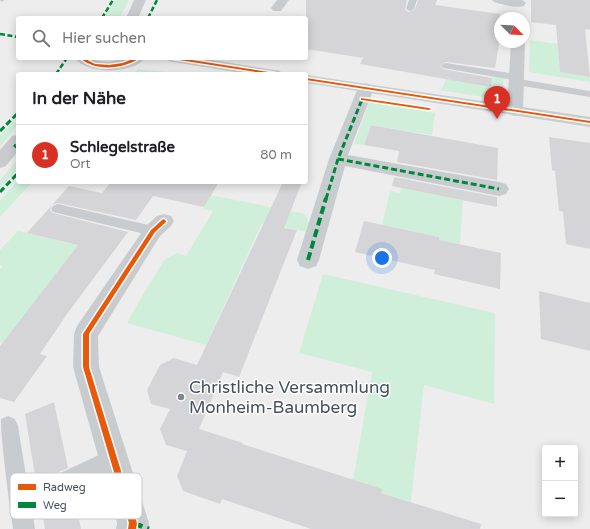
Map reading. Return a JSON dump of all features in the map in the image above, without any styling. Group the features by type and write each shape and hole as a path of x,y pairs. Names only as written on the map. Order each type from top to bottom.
{"street":[{"path":"133,16 140,0"},
{"path":"498,0 520,2 519,12"},
{"path":"515,111 518,48"},
{"path":"86,66 116,65 134,60"},
{"path":"186,60 262,72"},
{"path":"308,79 590,122"},
{"path":"308,260 338,159 366,88"},
{"path":"0,162 16,142"},
{"path":"338,159 499,189"},
{"path":"119,473 86,367 86,334 159,226"}],"lane":[{"path":"410,9 413,0"},
{"path":"446,66 590,94"},
{"path":"58,209 159,226"},
{"path":"8,426 15,473"},
{"path":"83,473 114,458"},
{"path":"22,519 24,529"}],"green space":[{"path":"115,0 129,0 121,16 105,16"},
{"path":"530,40 558,44 560,72 590,77 590,82 529,72"},
{"path":"138,69 168,72 135,72"},
{"path":"492,76 504,78 502,93 497,97 488,98 441,90 446,79 491,86"},
{"path":"369,102 435,113 432,135 371,125 364,145 354,144"},
{"path":"14,121 16,126 0,147 0,135"},
{"path":"16,161 16,171 0,188 0,180"},
{"path":"403,178 411,179 409,189 463,200 460,244 439,240 439,237 382,225 390,191 400,193"},
{"path":"16,182 16,184 30,184 0,217 0,201"},
{"path":"211,195 305,214 314,233 262,223 206,345 127,323 164,260 177,253 186,256 213,211 203,209"},
{"path":"18,231 78,245 3,342 0,342 0,269 3,266 0,265 0,250"},
{"path":"323,274 495,313 494,404 424,385 411,502 381,493 381,489 353,480 372,372 299,353"}],"building":[{"path":"306,0 407,0 405,10 409,12 415,9 418,0 437,0 435,5 494,13 494,48 498,48 495,68 446,62 440,66 443,69 492,78 491,87 360,64 363,58 308,49 308,16 306,16"},
{"path":"531,0 590,0 590,30 585,29 590,77 560,72 556,25 531,22"},
{"path":"371,125 498,148 497,180 397,162 399,151 364,145"},
{"path":"549,137 590,143 590,249 566,244 563,212 559,211 555,171 552,170"},
{"path":"394,177 497,197 497,207 392,186"},
{"path":"109,184 218,184 204,207 153,196 136,220 58,203 52,205 69,186 102,193"},
{"path":"282,184 301,184 284,228 297,230 239,377 223,372 199,429 382,489 381,493 481,524 480,529 311,529 222,499 220,504 183,491 177,476 187,451 166,445 160,429 170,409 151,404 147,390 160,365 174,358 197,365"},
{"path":"52,205 50,210 53,213 128,232 67,314 40,354 47,356 14,402 0,398 0,346 78,245 27,233"},
{"path":"364,221 439,237 439,240 501,253 500,289 434,274 435,270 355,252"},
{"path":"539,291 590,303 590,351 541,339"},
{"path":"54,402 68,468 57,473 35,473 25,414"},
{"path":"43,519 79,519 81,529 45,529"}],"marked path":[{"path":"103,16 113,0"},
{"path":"149,16 157,0"},
{"path":"0,34 16,37"},
{"path":"57,72 66,60"},
{"path":"308,260 338,159 363,97"},
{"path":"0,131 16,115"},
{"path":"338,159 499,189"},
{"path":"0,192 16,175"},
{"path":"133,523 149,529"}],"cycle path":[{"path":"85,60 94,65 102,66 124,64 134,60"},
{"path":"186,60 262,72"},
{"path":"308,79 590,122"},
{"path":"362,99 429,109"},
{"path":"118,473 86,367 86,334 153,231 164,221"},
{"path":"132,519 132,529"}],"place":[{"name":"Schlegelstraße","path":"497,119"},
{"name":"Christliche Versammlung Monheim-Baumberg","path":"181,397"}]}
